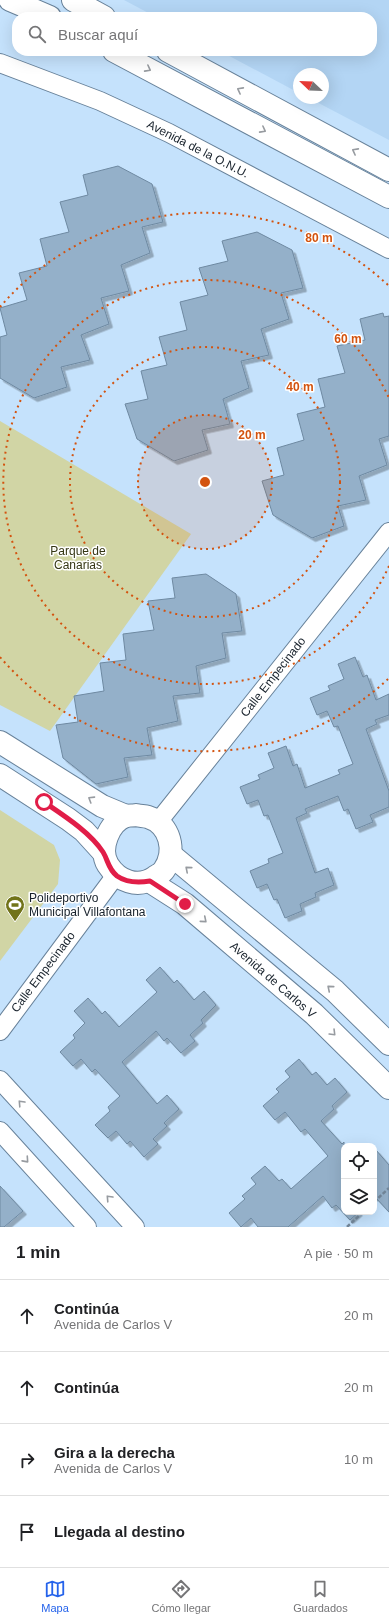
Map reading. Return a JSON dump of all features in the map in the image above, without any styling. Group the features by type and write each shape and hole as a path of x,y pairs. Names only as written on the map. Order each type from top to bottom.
{"street":[{"path":"10,0 38,12"},
{"path":"73,0 95,12"},
{"path":"123,56 389,196"},
{"path":"177,56 389,170"},
{"name":"Avenida de la O.N.U.","path":"0,63 100,101 169,133 389,250"},
{"name":"Calle Empecinado","path":"158,822 389,532"},
{"path":"0,742 102,806 126,816 148,817 158,822 168,834 171,844 171,855 164,871 150,881 139,883 130,882 116,876 107,864 104,853 106,837 114,825 126,816"},
{"path":"0,775 84,831 104,853"},
{"path":"171,855 334,991 389,1044"},
{"name":"Calle Empecinado","path":"0,1031 116,876"},
{"name":"Avenida de Carlos V","path":"150,881 185,904 314,1014 389,1088"},
{"path":"0,1080 135,1227"},
{"path":"0,1131 87,1227"}],"path":[{"path":"377,1199 389,1188"},
{"path":"347,1227 360,1215"}],"shaded area":[{"path":"124,0 389,0 389,140 320,104 329,104 329,68 293,68 293,90 229,56 377,56 377,12 147,12"}],"green space":[{"name":"Parque de Canarias","path":"0,421 191,534 50,731 0,705"},
{"name":"Polideportivo Municipal Villafontana","path":"0,810 54,845 60,860 58,884 0,961"}],"building":[{"path":"118,166 152,184 163,222 142,227 150,253 121,265 129,291 101,298 109,324 81,335 90,360 61,367 67,387 34,398 0,378 0,337 7,335 0,308 27,300 19,273 47,266 40,239 69,232 60,202 88,195 83,175"},
{"path":"257,232 292,250 303,288 281,293 289,319 261,329 269,355 241,361 249,388 223,399 230,424 202,430 208,450 174,461 137,439 125,404 148,399 141,371 167,365 159,337 187,330 180,302 208,295 199,268 228,261 222,241"},
{"path":"383,313 384,317 389,316 389,436 379,439 387,465 359,476 366,500 338,506 344,526 312,538 273,515 262,481 284,475 277,448 304,440 297,414 325,407 318,379 345,373 337,346 365,340 360,319"},
{"path":"206,574 236,594 242,631 222,633 226,658 196,666 200,693 173,696 178,721 147,728 152,755 124,758 128,777 96,784 63,758 56,725 78,722 74,696 104,691 100,663 126,660 123,634 154,630 148,601 175,598 172,578"},
{"path":"355,657 363,677 367,675 376,700 389,694 389,715 375,720 377,724 366,729 389,791 389,807 370,815 373,822 356,829 348,809 344,811 338,796 305,809 307,813 296,818 315,873 328,868 334,885 315,893 316,897 300,904 302,911 285,918 277,899 274,900 267,884 257,888 250,871 269,863 268,859 283,853 268,815 264,816 258,800 247,804 240,787 260,779 258,775 274,768 268,753 286,746 293,766 297,764 305,788 340,774 338,770 353,764 338,726 334,727 327,711 317,715 310,698 330,690 328,686 344,679 338,664"},
{"path":"160,967 174,983 177,980 194,1000 204,991 216,1005 201,1020 203,1023 190,1035 195,1041 181,1053 167,1038 164,1041 156,1031 122,1062 157,1104 167,1095 179,1109 164,1123 167,1126 153,1139 158,1144 144,1157 130,1141 127,1144 116,1131 108,1138 95,1125 110,1111 108,1107 120,1096 95,1069 92,1072 81,1059 73,1066 60,1052 75,1038 73,1035 85,1023 74,1011 88,998 102,1014 105,1011 119,1027 157,992 146,980"},
{"path":"299,1059 312,1075 316,1072 327,1085 335,1078 347,1092 332,1106 334,1109 321,1121 341,1143 341,1210 336,1205 332,1208 323,1196 288,1227 258,1227 251,1218 241,1227 229,1213 245,1199 242,1196 256,1184 251,1178 265,1166 279,1181 282,1179 291,1189 328,1156 305,1129 301,1132 285,1112 275,1120 263,1106 279,1092 276,1089 290,1077 285,1071"},
{"path":"377,1151 389,1165 389,1212 377,1199"},
{"path":"0,1186 23,1211 4,1227 0,1227"},
{"path":"345,1215 356,1215 350,1220"}],"place":[{"name":"Polideportivo Municipal Villafontana","path":"15,922"}],"route":[{"path":"44,802 84,831 104,853 107,864 116,876 130,882 139,883 150,881 185,904"}]}
